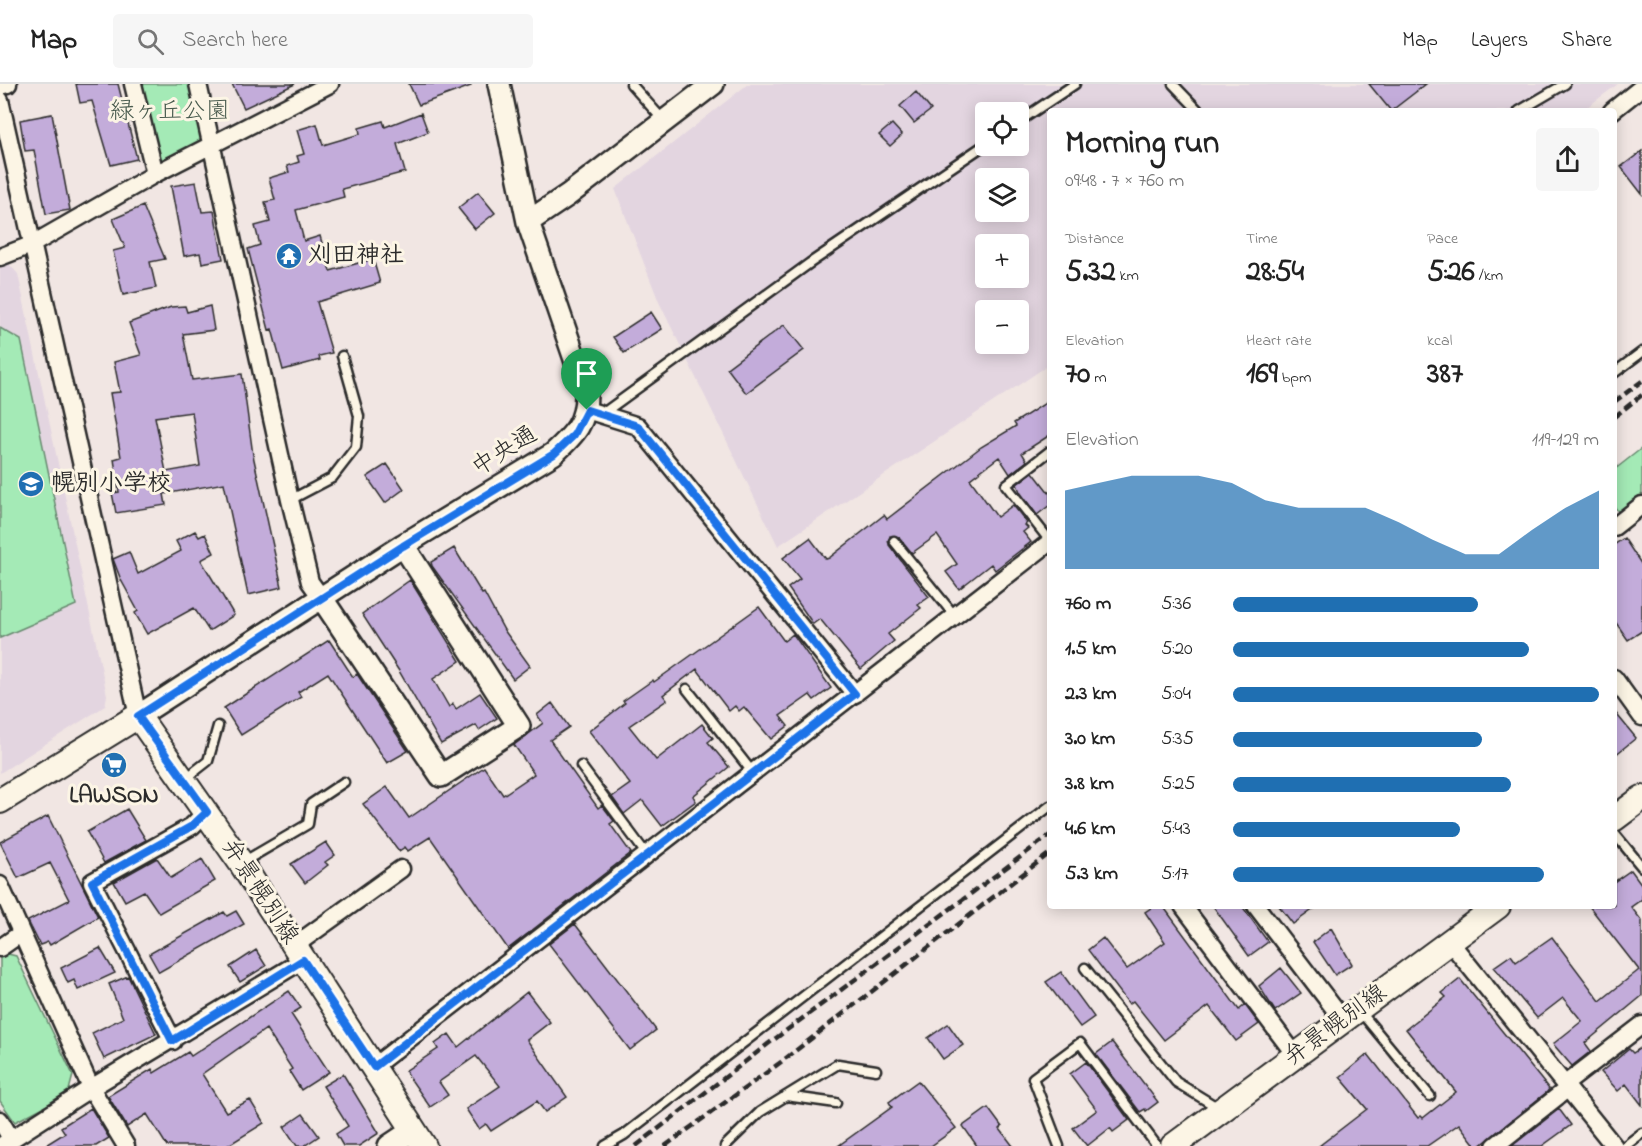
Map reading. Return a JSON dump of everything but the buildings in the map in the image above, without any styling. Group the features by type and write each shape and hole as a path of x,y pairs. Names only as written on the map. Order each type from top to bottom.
{"main road":[{"name":"弁景幌別線","path":"138,716 185,779 241,863 419,1138"},
{"path":"0,801 138,716"},
{"path":"1617,817 1642,798"},
{"name":"弁景幌別線","path":"1173,1146 1494,909"}],"street":[{"path":"0,86 8,84"},
{"path":"133,84 155,174"},
{"path":"198,84 310,582 441,776 519,726 403,546"},
{"path":"499,84 528,222 594,412 638,426 855,694"},
{"path":"528,222 568,195 712,84"},
{"path":"0,257 31,245 155,174 325,85"},
{"path":"1616,108 1642,87"},
{"path":"0,100 138,716"},
{"name":"中央通","path":"138,716 403,546 554,454 594,412"},
{"path":"1617,525 1642,505"},
{"path":"374,1067 1047,543"},
{"path":"1617,682 1642,717"},
{"path":"172,1041 92,882 192,826 207,812"},
{"path":"0,1120 7,1143 91,1088 172,1041 299,953 401,869"},
{"path":"0,885 91,1088 126,1146"},
{"path":"1185,909 1296,1056"},
{"path":"1259,909 1351,1015"},
{"path":"0,948 20,934"},
{"path":"1450,942 1614,1146"},
{"path":"1495,1146 1642,1024"},
{"path":"389,1146 419,1138"}],"lane":[{"path":"631,84 664,122"},
{"path":"1029,115 1075,84"},
{"path":"1173,84 1195,108"},
{"path":"1525,108 1564,84"},
{"path":"594,412 975,152"},
{"path":"1617,371 1642,352"},
{"path":"290,500 332,478 356,447 359,416 342,356"},
{"path":"1047,453 1006,485 1047,537"},
{"path":"894,541 954,615"},
{"path":"687,689 753,773"},
{"path":"185,779 208,761 218,726"},
{"path":"581,766 647,855"},
{"path":"241,863 308,824 311,804 344,782"},
{"path":"605,1146 624,1135 1047,808"},
{"path":"1617,837 1642,867"},
{"path":"1085,968 1176,1082 1222,1110"},
{"path":"1351,1015 1430,1096"},
{"path":"1059,1146 1033,1078 1080,1043 1157,1146"},
{"path":"725,1146 760,1112 838,1064 876,1070"},
{"path":"786,1096 836,1104"},
{"path":"1625,1146 1642,1133"}],"shaded area":[{"path":"748,84 1618,84 1586,108 1047,108 1047,366 778,546 659,302 615,189"},
{"name":"幌別小学校","path":"8,263 18,274 107,695 105,706 0,773 0,267"}],"green space":[{"name":"緑ヶ丘公園","path":"137,84 190,84 202,141 155,166"},
{"path":"0,328 21,340 76,605 0,638"},
{"path":"1642,448 1642,495 1619,513 1617,510 1617,468"},
{"path":"4,953 16,956 73,1075 68,1094 15,1122 0,1101 0,956"}],"railway":[{"path":"1617,400 1642,381"},
{"path":"1617,415 1642,395"},
{"path":"636,1146 768,1044 1047,837"},
{"path":"665,1146 781,1062 1047,855"}],"place":[{"name":"刈田神社","path":"289,256"},
{"name":"幌別小学校","path":"31,484"},
{"name":"LAWSON","path":"114,765"}],"route":[{"path":"587,410 638,426 855,694 374,1067 303,960 172,1041 92,882 192,826 207,812 138,716 403,546 554,454 574,435 587,410"}]}
